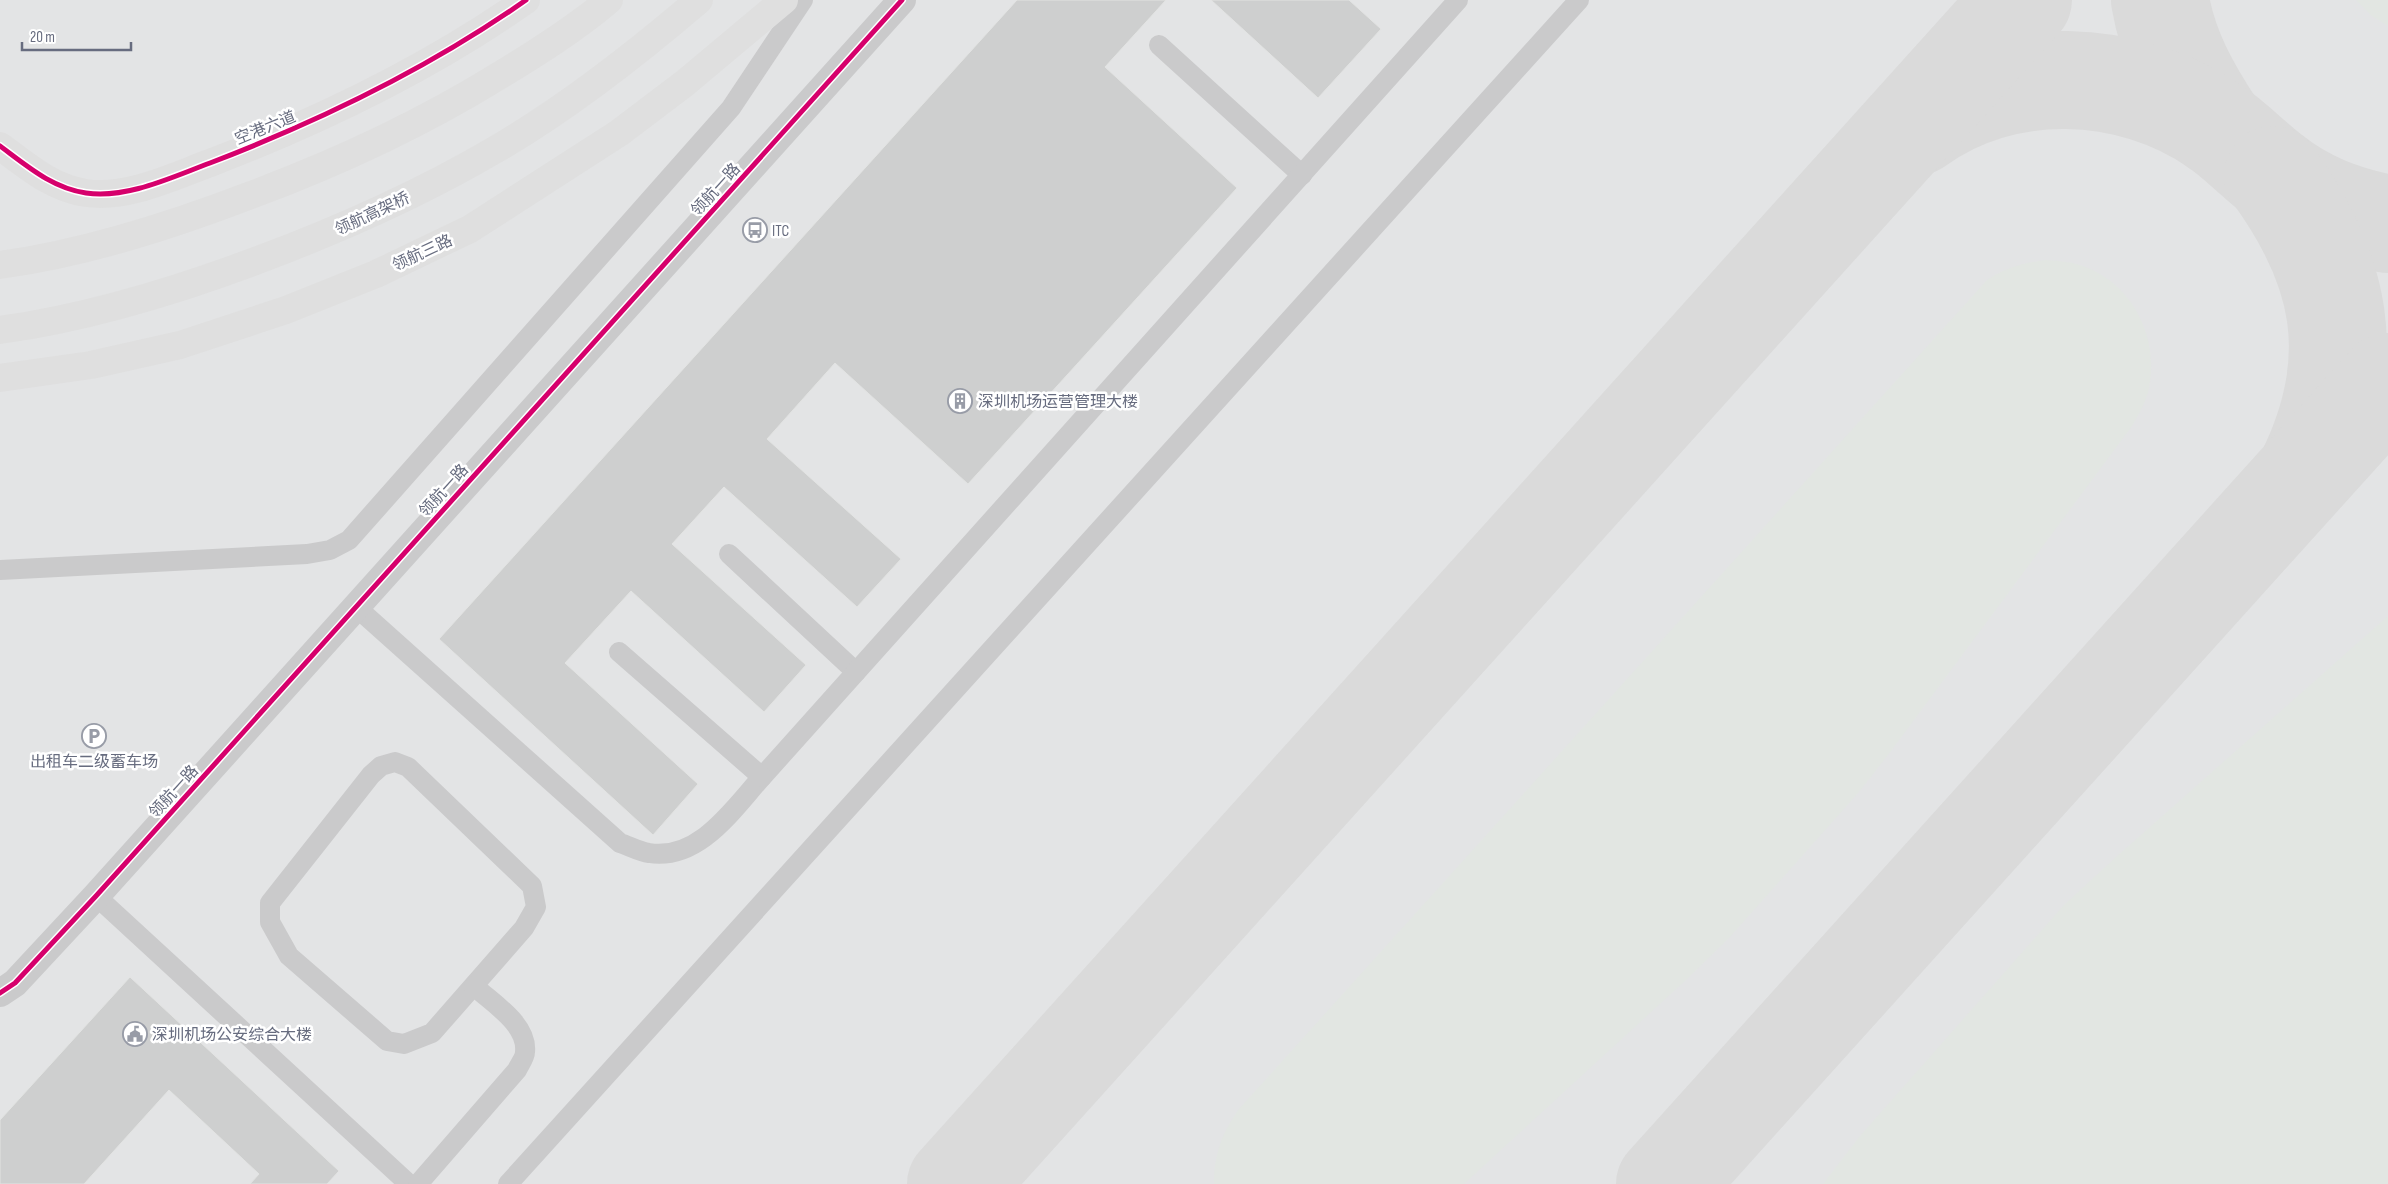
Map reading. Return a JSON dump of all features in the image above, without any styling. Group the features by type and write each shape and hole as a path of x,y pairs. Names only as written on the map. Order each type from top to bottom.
{"main road":[{"name":"空港六道","path":"0,146 50,182 86,193 122,192 180,174 327,115 413,72 477,34 526,0"},
{"path":"0,265 31,260 122,239 209,211 310,172 379,142 449,106 524,61 609,0"},
{"name":"领航高架桥","path":"0,330 109,309 207,279 311,240 405,198 494,151 590,87 699,0"},
{"name":"领航三路","path":"0,378 91,365 180,345 286,310 376,274 470,229 619,133 685,83 784,0"}],"street":[{"name":"领航一路","path":"5,992 96,896 902,0"}],"lane":[{"path":"0,570 306,554 330,550 350,540 731,108 803,0"},
{"path":"356,606 620,843 649,854 672,852 695,844 715,828 762,777 1457,0"},
{"path":"508,1184 1579,0"},
{"path":"1159,45 1302,175"},
{"path":"729,554 856,672"},
{"path":"619,652 762,777"},
{"path":"395,762 408,767 532,886 536,906 524,928 474,986 432,1033 404,1044 386,1041 289,956 270,922 270,903 371,775 382,766 395,762"},
{"path":"96,896 409,1184"},
{"path":"418,1184 517,1070 525,1053 524,1037 515,1022 474,986"}],"shaded area":[{"path":"0,0 2388,0 2388,1184 0,1184"},
{"path":"2356,0 2388,0 2388,26 2372,16"},
{"path":"2046,260 2062,261 2088,268 2118,288 2130,301 2140,317 2150,351 2151,370 2149,388 2142,408 2132,426 1891,751 1859,792 1728,939 1464,1184 1214,1184 1217,1153 1220,1144 1239,1109 1987,280 2015,267"},
{"path":"2388,616 2388,1184 1823,1184 1860,1136 2064,905"}],"building":[{"name":"深圳机场运营管理大楼","path":"1017,0 1166,0 1105,67 1237,188 968,484 835,363 767,439 901,559 857,607 724,487 672,544 806,665 764,712 631,591 565,663 698,784 653,835 439,639"},
{"path":"1211,0 1349,0 1381,29 1318,98"},
{"name":"深圳机场公安综合大楼","path":"130,977 339,1171 327,1184 250,1184 259,1174 169,1090 84,1184 0,1184 0,1120"}],"taxiway":[{"path":"956,1184 2023,0"},
{"path":"2160,0 2168,34 2181,67 2217,128"},
{"path":"1917,126 1952,105 1989,91 2027,82 2067,80 2106,83 2145,93 2182,107 2216,127 2271,173 2298,192 2342,212 2388,224"},
{"path":"2273,175 2296,210 2314,245 2328,280 2336,315 2338,351 2334,388 2325,426 2309,466"},
{"path":"1665,1184 2388,382"}],"cycle path":[{"path":"0,146 40,175 74,190 102,194 117,193 149,186 252,146 333,111 451,49 526,0"},
{"path":"0,993 15,983 96,896 902,0"}],"place":[{"name":"ITC","path":"755,230"},
{"name":"深圳机场运营管理大楼","path":"960,401"},
{"name":"出租车二级蓄车场","path":"94,736"},
{"name":"深圳机场公安综合大楼","path":"135,1034"}]}
